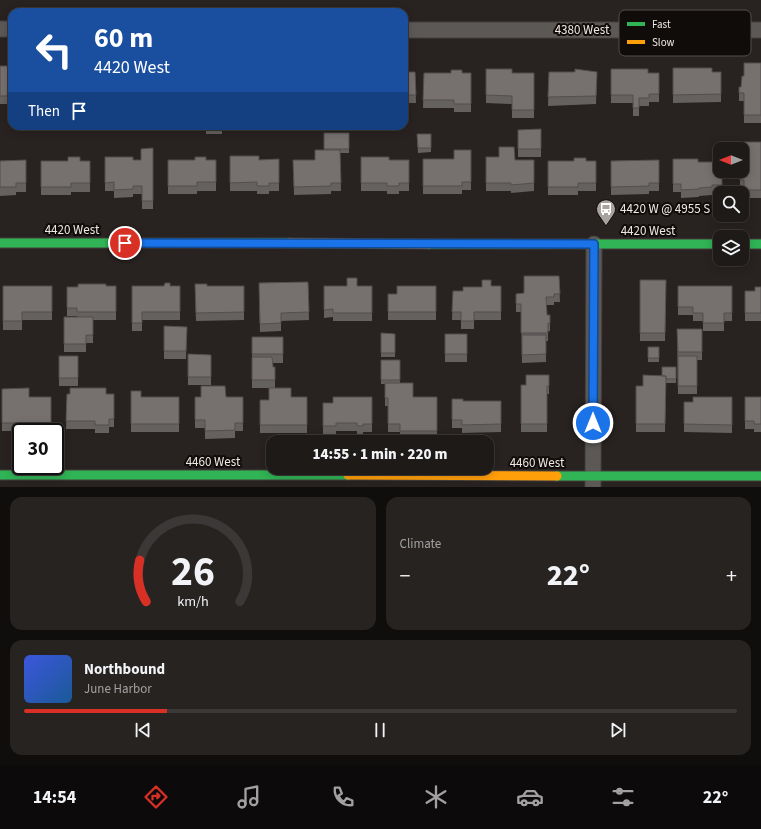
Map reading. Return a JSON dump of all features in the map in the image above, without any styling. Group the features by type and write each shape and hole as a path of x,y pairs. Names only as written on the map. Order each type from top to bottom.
{"street":[{"name":"4380 West","path":"408,30 619,30"},
{"name":"4420 West","path":"0,243 713,244"},
{"path":"593,482 594,244"},
{"path":"749,244 761,244"},
{"name":"4460 West","path":"0,475 117,481 593,482 761,476"}],"building":[{"path":"744,63 761,63 761,115 744,115 744,93 739,93 739,87 741,87 742,76 744,76"},
{"path":"0,66 8,66 8,94 7,96 0,96"},
{"path":"673,68 712,68 712,72 721,72 721,94 673,95"},
{"path":"486,69 512,69 512,73 534,73 534,110 512,110 512,96 486,95"},
{"path":"575,69 597,72 596,96 548,97 549,72 575,72"},
{"path":"611,69 648,69 648,73 659,73 659,94 649,94 649,98 639,98 639,108 633,108 633,95 611,95"},
{"path":"451,70 462,70 462,73 471,73 471,104 454,104 454,100 423,100 424,73 451,73"},
{"path":"408,72 415,72 416,95 408,95"},
{"path":"541,129 541,149 518,149 518,130"},
{"path":"324,133 349,133 349,149 324,149"},
{"path":"417,134 431,134 431,148 418,148"},
{"path":"749,142 761,142 761,190 749,190 749,186 744,186 744,180 740,180 740,178 749,178"},
{"path":"499,147 514,147 515,160 534,160 534,183 511,185 511,183 486,183 486,157 499,157"},
{"path":"153,148 153,201 142,201 142,186 133,186 133,189 114,190 114,182 105,183 105,157 133,157 133,160 141,160 141,149"},
{"path":"315,150 340,150 341,183 331,183 331,186 294,187 293,160 315,160"},
{"path":"454,150 471,150 471,182 462,182 462,186 423,186 423,159 454,159"},
{"path":"230,156 259,156 259,160 279,159 279,183 269,183 269,186 257,186 257,182 230,183"},
{"path":"68,157 80,157 80,161 90,161 90,183 71,183 71,187 41,187 41,161 68,161"},
{"path":"195,157 206,157 206,160 216,160 216,182 197,182 197,186 168,186 168,160 195,160"},
{"path":"361,157 389,157 389,160 409,160 409,183 399,183 399,186 387,186 387,183 361,183"},
{"path":"574,158 586,158 586,161 596,161 596,183 578,183 578,187 548,187 548,161 574,161"},
{"path":"673,159 698,159 698,162 713,162 713,178 722,178 722,185 712,185 712,187 699,189 681,190 681,184 673,184"},
{"path":"26,160 26,183 16,183 16,187 0,187 0,161"},
{"path":"659,160 659,183 649,183 649,186 611,187 611,161"},
{"path":"524,276 559,276 560,294 554,294 554,297 546,297 547,315 550,315 548,333 521,333 521,304 516,304 516,294 524,293"},
{"path":"347,278 357,278 357,286 372,286 372,313 333,313 333,309 324,310 324,286 347,286"},
{"path":"482,280 491,280 491,286 501,286 501,312 474,312 474,321 461,321 461,312 452,312 453,291 463,291 463,287 482,287"},
{"path":"640,280 666,280 665,333 640,333"},
{"path":"308,282 309,312 281,313 281,323 260,324 259,283"},
{"path":"165,283 170,283 170,286 180,286 180,312 142,312 142,323 132,323 132,286 164,286"},
{"path":"78,284 106,284 106,286 116,286 116,312 77,312 77,308 67,308 67,287 78,287"},
{"path":"195,284 207,284 207,286 244,286 244,312 196,313"},
{"path":"3,286 52,286 52,312 22,312 22,321 3,321"},
{"path":"397,286 436,286 436,312 388,312 388,294 397,294"},
{"path":"678,286 732,286 732,313 724,313 724,323 703,323 703,313 693,313 693,307 678,307"},
{"path":"755,287 761,287 761,313 745,313 745,291 755,291"},
{"path":"64,317 93,317 93,335 86,335 86,344 64,344"},
{"path":"164,326 187,327 186,351 164,351"},
{"path":"677,329 702,329 702,352 678,352"},
{"path":"381,333 395,334 395,353 381,353"},
{"path":"445,334 467,334 467,354 445,354"},
{"path":"522,335 546,335 546,354 522,355"},
{"path":"252,337 283,337 283,354 252,354"},
{"path":"648,347 659,347 659,358 648,358"},
{"path":"188,354 211,355 211,377 188,377"},
{"path":"59,356 78,356 78,378 59,378"},
{"path":"678,356 697,356 697,386 678,386"},
{"path":"252,357 272,357 273,367 275,367 275,380 252,380"},
{"path":"381,360 400,360 400,380 381,380"},
{"path":"662,367 676,367 676,379 666,379 666,376 662,376"},
{"path":"526,375 549,375 549,386 547,386 547,424 521,424 521,385 526,385"},
{"path":"643,375 666,376 665,424 636,424 636,386 643,386"},
{"path":"385,383 413,383 413,397 437,397 437,431 400,431 400,424 388,424 388,398 385,398"},
{"path":"201,386 225,386 226,397 243,397 243,423 235,423 235,430 205,431 205,420 195,420 195,397 201,397"},
{"path":"29,388 29,397 51,397 51,423 2,423 2,389"},
{"path":"70,388 106,388 106,394 114,394 114,419 109,419 109,425 95,425 95,421 66,421 67,394 70,394"},
{"path":"269,388 291,388 291,397 307,397 307,425 260,425 260,400 269,400"},
{"path":"131,391 141,391 141,397 179,397 179,424 131,424"},
{"path":"333,397 372,397 372,424 357,426 357,423 336,423 336,426 323,426 323,403 333,403"},
{"path":"693,397 732,397 732,425 684,424 684,402 693,402"},
{"path":"745,397 761,397 761,424 754,424 754,421 745,421"},
{"path":"452,399 463,399 463,401 501,401 501,424 462,425 462,420 452,420"}],"traffic: fast":[{"path":"0,243 289,243"},
{"path":"429,244 713,244"},
{"path":"749,244 761,244"},
{"path":"0,475 266,475"},
{"path":"557,476 761,476"}],"traffic: slow":[{"path":"289,243 429,244"},
{"path":"348,475 557,476"}],"place":[{"name":"4420 W @ 4955 S","path":"606,226"}],"route":[{"path":"125,243 594,244 593,423"}]}
